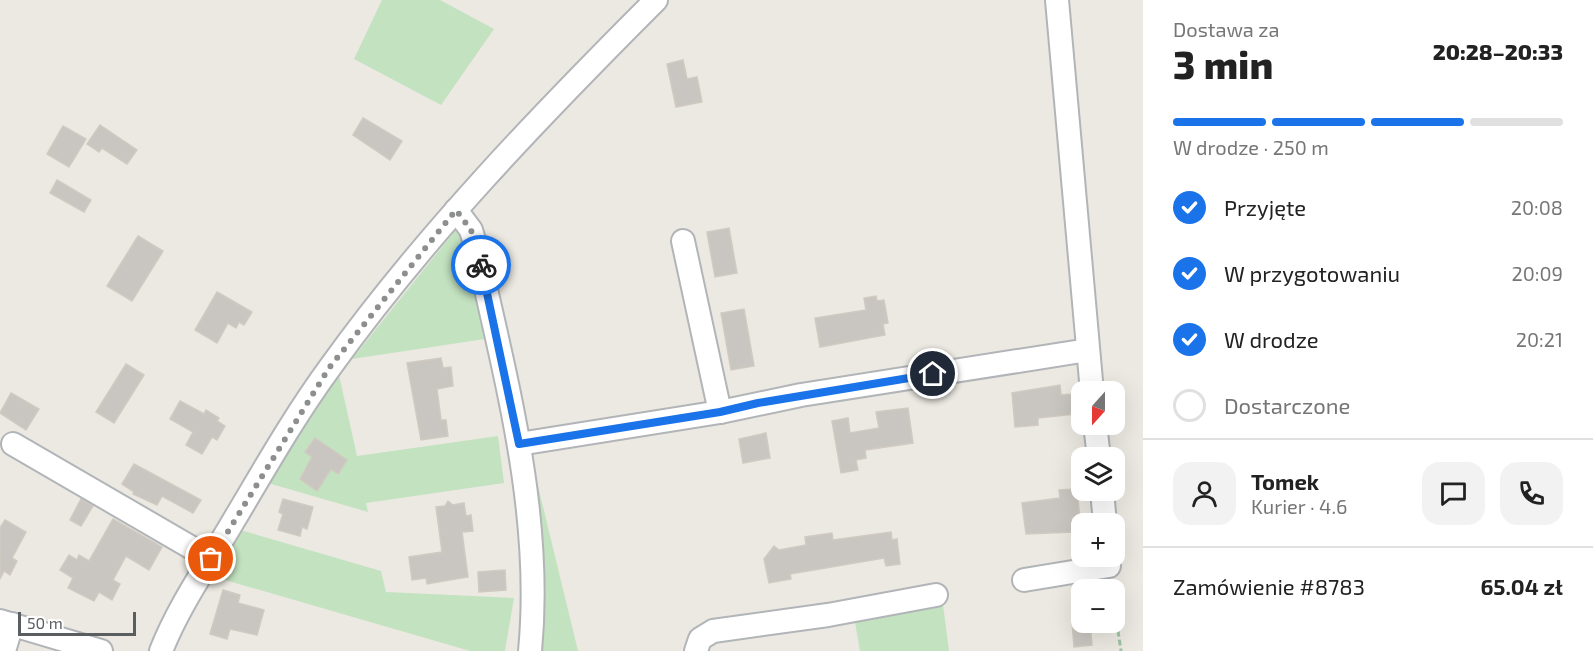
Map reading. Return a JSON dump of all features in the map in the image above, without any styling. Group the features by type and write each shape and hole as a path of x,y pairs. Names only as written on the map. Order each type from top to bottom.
{"street":[{"path":"161,651 177,617 211,559 329,368 456,210 575,81 656,0"},
{"path":"1057,0 1091,381"},
{"path":"456,210 471,230 478,254 519,444 534,576 530,651"},
{"path":"684,241 720,412"},
{"path":"519,444 720,412 801,395 1088,350"},
{"path":"13,444 211,559"},
{"path":"1024,580 1103,567"},
{"path":"696,651 700,639 707,632 828,615 936,596"},
{"path":"4,651 6,623 101,651"}],"path":[{"path":"1118,633 1121,651"}],"green space":[{"path":"382,0 440,0 494,29 441,105 354,59"},
{"path":"458,227 475,259 485,339 352,359"},
{"path":"339,375 357,456 498,436 504,483 366,503 368,512 268,483"},
{"path":"530,453 578,651 535,651"},
{"path":"237,529 381,571 386,592 514,598 505,651 470,651 208,575"},
{"path":"943,605 949,651 860,651 855,622"}],"building":[{"path":"683,60 687,79 697,77 702,102 676,107 667,64"},
{"path":"363,118 402,141 390,160 353,135"},
{"path":"100,125 137,150 127,164 102,148 99,152 87,144"},
{"path":"63,126 86,139 69,167 47,154"},
{"path":"57,180 91,200 84,212 50,193"},
{"path":"729,228 737,273 715,277 707,232"},
{"path":"138,236 163,251 132,301 107,286"},
{"path":"217,292 252,312 244,325 239,322 236,328 228,323 217,343 195,330"},
{"path":"876,296 877,301 884,300 888,323 883,324 885,335 820,347 815,318 866,310 864,298"},
{"path":"744,309 754,366 731,370 721,313"},
{"path":"441,358 443,368 451,367 453,386 437,389 441,420 446,420 448,436 421,440 407,363"},
{"path":"126,364 144,375 114,423 96,412"},
{"path":"1060,385 1061,395 1071,394 1071,414 1038,418 1038,425 1015,427 1012,393"},
{"path":"11,393 39,409 26,430 0,413"},
{"path":"180,401 204,414 206,410 219,418 217,421 225,426 217,440 212,437 202,454 186,445 193,432 170,419"},
{"path":"908,408 913,443 865,450 866,458 856,460 858,470 841,473 832,421 848,418 850,433 879,428 876,412"},
{"path":"766,433 770,458 743,463 739,439"},
{"path":"315,438 347,460 338,474 331,469 317,491 300,479 312,457 305,452"},
{"path":"134,464 201,500 193,513 162,496 157,505 133,494 134,492 122,484"},
{"path":"1071,489 1071,501 1078,501 1079,513 1071,513 1071,532 1026,534 1022,503 1060,498 1059,490"},
{"path":"81,499 93,506 81,526 70,520"},
{"path":"283,499 313,507 307,529 302,527 300,536 278,530 283,514 279,512"},
{"path":"448,501 453,505 464,503 466,516 471,515 473,531 462,532 468,577 427,584 426,578 412,580 409,557 442,552 436,507 445,506"},
{"path":"113,519 162,547 149,570 126,556 113,580 120,584 112,600 99,592 94,601 68,588 73,578 60,570 69,555 77,560 79,555 89,561"},
{"path":"5,520 26,532 12,558 17,561 10,575 4,571 0,579 0,528"},
{"path":"891,532 892,540 897,539 900,564 886,566 884,558 790,574 791,579 769,583 764,559 774,546 779,550 806,545 805,537 832,533 833,540"},
{"path":"505,570 506,590 479,592 478,572"},
{"path":"223,590 240,595 238,603 264,610 257,635 230,629 227,639 210,634"},
{"path":"1073,633 1091,633 1092,645 1074,647"}],"way so far":[{"path":"211,559 291,426 329,368 456,210 471,230 481,265"}],"route":[{"path":"481,265 519,444 720,412 758,403 933,374"}]}
